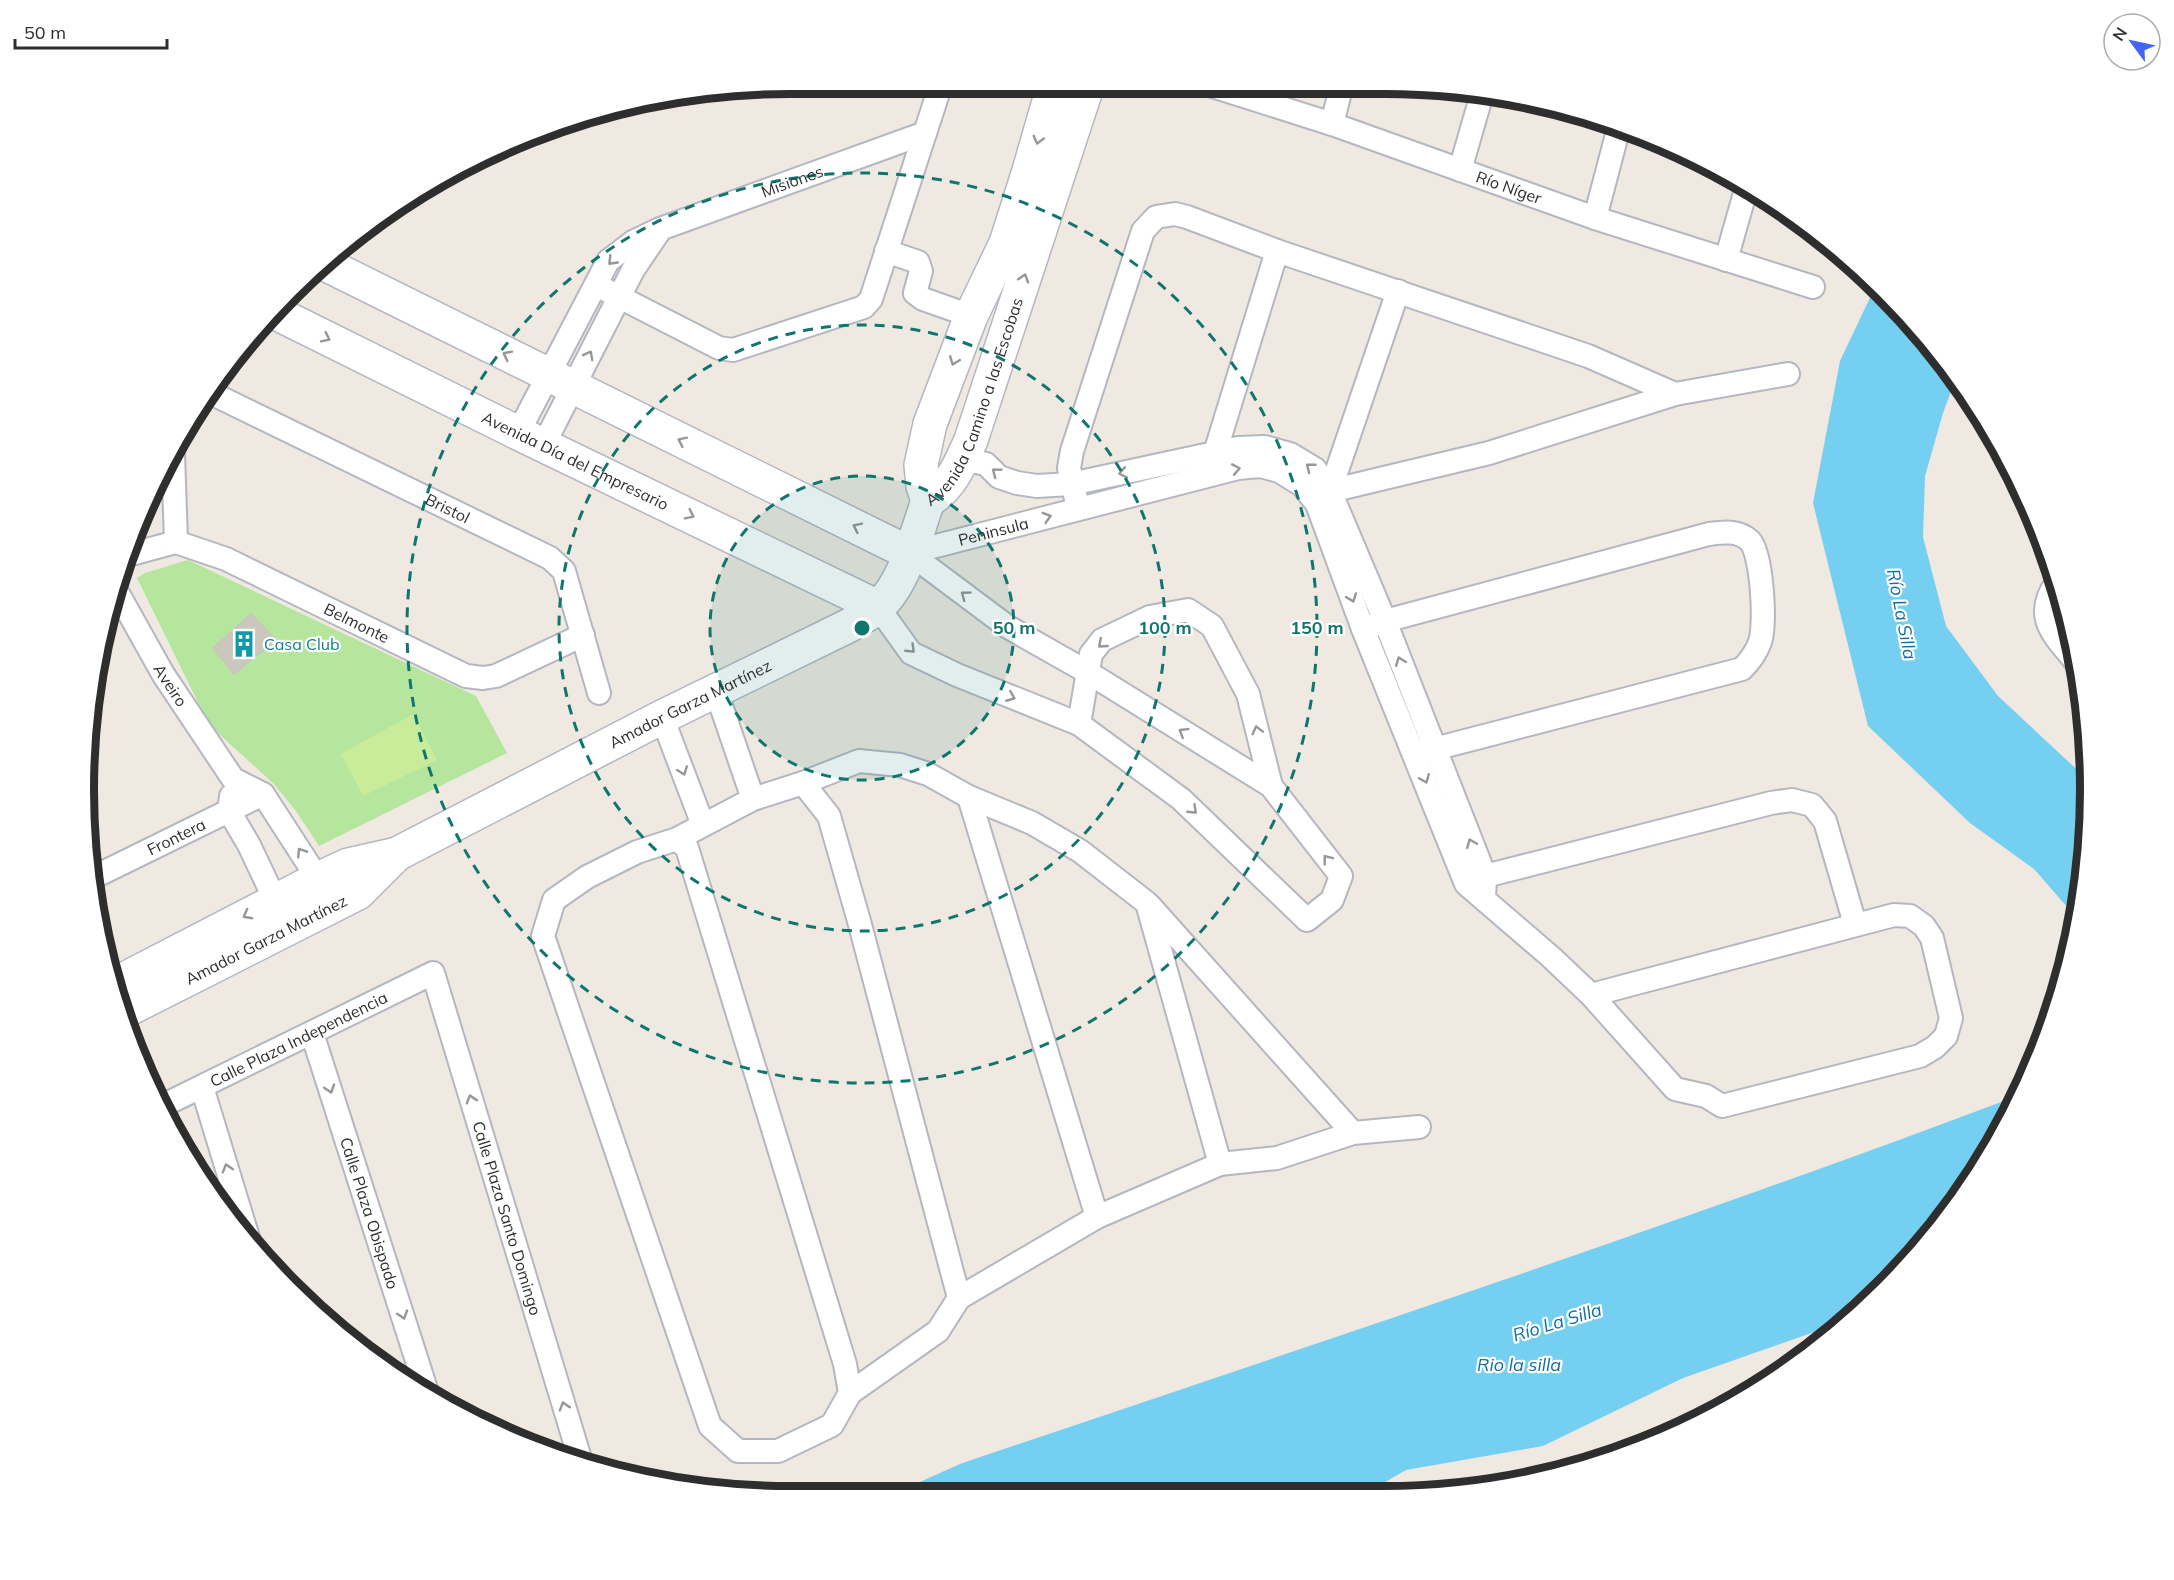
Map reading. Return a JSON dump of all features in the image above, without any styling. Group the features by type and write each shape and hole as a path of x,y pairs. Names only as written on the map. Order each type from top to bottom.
{"street":[{"path":"596,285 719,348 733,350 864,307 871,299 937,95"},
{"name":"Avenida Camino a las Escobas","path":"1051,95 1006,243 971,316 930,424 921,465 923,486 928,501 942,492 963,459 971,440 1084,95"},
{"name":"Río Níger","path":"1241,95 1332,124 1595,218 1813,287"},
{"path":"1332,124 1339,95"},
{"path":"1460,170 1480,101"},
{"name":"Misiones","path":"531,439 560,381 596,285 608,261 633,242 660,229 925,133"},
{"path":"1595,218 1617,134"},
{"path":"1726,260 1744,196"},
{"path":"1078,508 1069,468 1072,451 1138,243 1148,224 1156,217 1175,214 1610,364 1676,394"},
{"name":"Misiones","path":"560,381 620,297 633,270 660,229"},
{"path":"886,251 918,262 921,271 915,293 923,299 971,316"},
{"path":"1208,476 1277,251"},
{"path":"331,267 909,553 1008,627 1089,673 1271,786 1341,876 1332,900 1307,920 1181,799 1079,724 957,675 911,653 878,607"},
{"path":"1398,291 1324,497 1385,621 1424,752"},
{"name":"Avenida Día del Empresario","path":"281,316 878,607"},
{"path":"1324,497 1489,453 1676,394 1788,374"},
{"name":"Bristol","path":"217,396 550,558 564,571 599,693"},
{"path":"963,459 986,464 999,477 1037,486 1071,484 1238,448 1265,447 1290,454 1315,469 1364,629 1424,752 1484,899 1591,995 1675,1089 1706,1096 1722,1106 1920,1056 1935,1047 1946,1036 1951,1018 1932,938 1924,926 1910,916 1894,915 1855,924 1591,995"},
{"name":"Peninsula","path":"909,553 1238,468 1260,466 1279,471 1324,497"},
{"path":"136,553 176,542 174,467"},
{"name":"Amador Garza Martínez","path":"121,981 275,900 348,865 397,855 662,717 850,625 878,607 892,588 909,553 928,501"},
{"path":"1364,629 1385,621 1709,534 1722,532 1742,535 1755,548 1759,567 1763,627 1753,658 1742,669 1424,752"},
{"name":"Belmonte","path":"176,542 226,559 466,676 483,678 496,676 583,635"},
{"path":"2051,593 2046,602 2046,622 2064,646"},
{"name":"Aveiro","path":"121,599 169,682 233,779"},
{"path":"1079,724 1091,654 1102,640 1150,617 1188,610 1212,626 1248,693 1271,786"},
{"path":"716,691 753,799"},
{"path":"662,717 703,825"},
{"path":"1353,1133 1147,903 1080,851 1032,823 969,797 928,774 900,765 859,761 803,783 753,799 677,838 638,852 587,877 554,900 543,936 710,1426 738,1450 778,1451 832,1425 850,1393 938,1331 959,1298 1098,1217 1220,1164 1277,1158 1353,1133 1419,1127"},
{"path":"275,900 249,845 229,811 233,779 263,794 318,879"},
{"path":"803,783 829,816 959,1298"},
{"name":"Frontera","path":"99,868 263,794"},
{"path":"969,797 1098,1217"},
{"path":"1475,880 1760,806 1792,800 1812,805 1825,820 1855,924"},
{"path":"677,838 687,848 844,1364 850,1393"},
{"name":"Amador Garza Martínez","path":"129,1009 358,893 397,855"},
{"path":"1147,903 1220,1164"},
{"name":"Calle Plaza Independencia","path":"169,1103 433,973"},
{"name":"Calle Plaza Santo Domingo","path":"433,973 578,1453"},
{"name":"Calle Plaza Obispado","path":"312,1033 423,1380"},
{"path":"202,1087 242,1218"}],"green space":[{"path":"188,560 476,696 507,753 319,846 296,811 274,784 209,725 137,578 145,573"},
{"path":"413,714 437,760 363,796 341,754"}],"water":[{"name":"Río La Silla","path":"1872,294 1907,331 1952,390 1925,476 1923,537 1946,626 1998,696 2079,772 2078,835 2069,909 2034,869 1970,823 1868,726 1813,503 1840,361"},
{"name":"Rio la silla","path":"2007,1100 1986,1138 1936,1213 1876,1282 1824,1329 1683,1378 1543,1446 1406,1470 1379,1486 911,1486 960,1464 1624,1238"}],"building":[{"name":"Casa Club","path":"251,614 276,640 234,674 213,648"}],"place":[{"name":"Casa Club","path":"244,644"}]}
